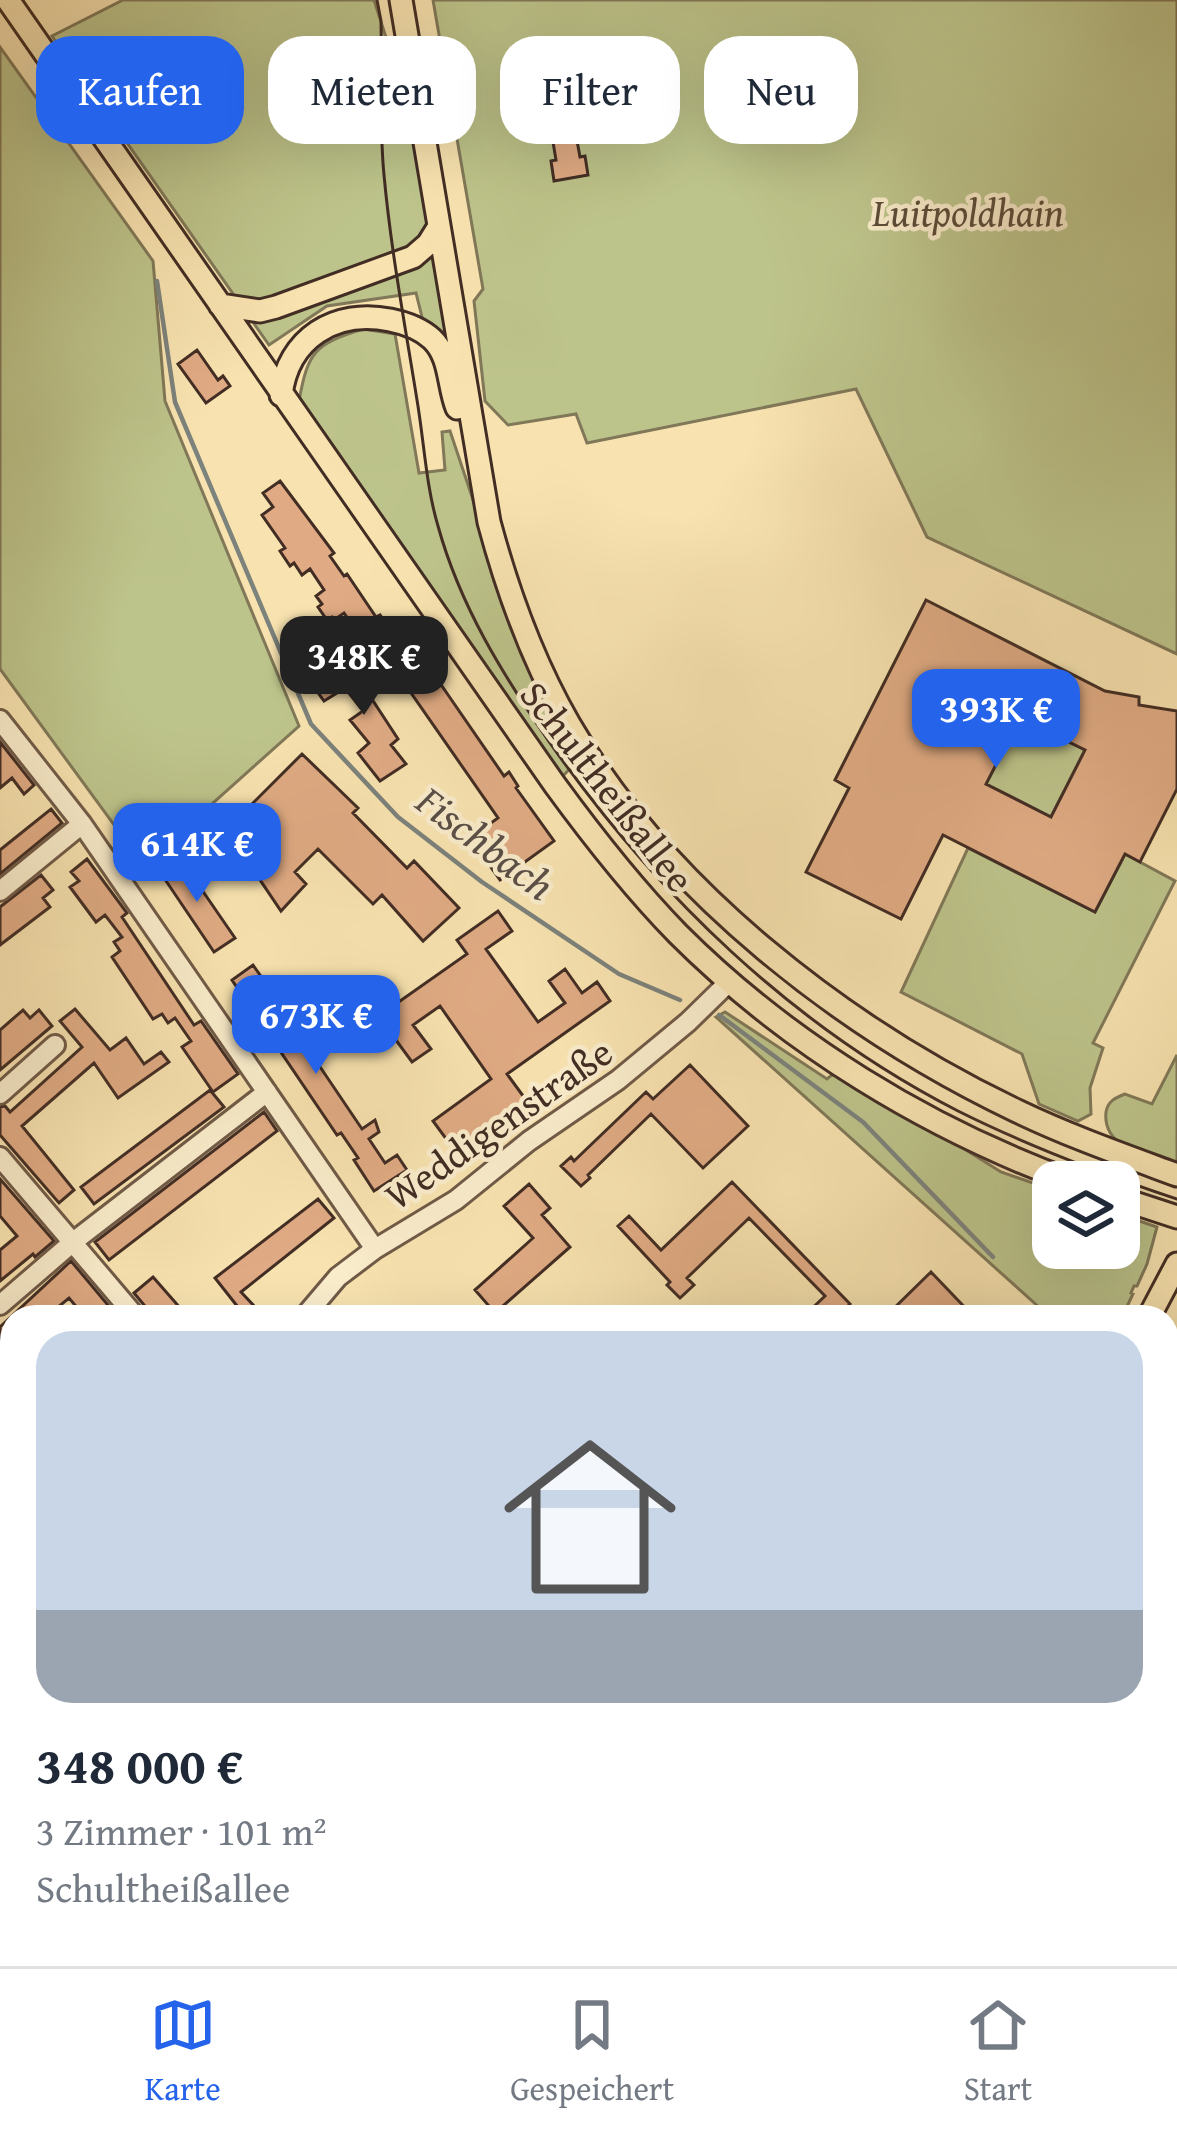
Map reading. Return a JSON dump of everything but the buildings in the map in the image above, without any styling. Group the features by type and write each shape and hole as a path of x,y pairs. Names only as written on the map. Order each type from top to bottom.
{"main road":[{"name":"Schultheißallee","path":"8,0 590,831 653,907 730,981 810,1043 921,1114 1032,1165"},
{"name":"Schultheißallee","path":"401,0 497,552 538,664 598,770 669,857 719,907 846,1010 975,1090 1053,1127 1177,1175"},
{"path":"220,305 260,311 296,301 413,257 438,228"},
{"path":"281,395 288,366 318,331 356,318 390,320 418,329 439,347 454,405 472,428"},
{"path":"1140,1205 1177,1217"},
{"path":"1171,1286 1177,1264"}],"street":[{"path":"0,720 82,824 375,1249"},
{"path":"0,890 82,824"},
{"name":"Weddigenstraße","path":"314,1305 338,1277 375,1249 456,1199 630,1071 730,981"},
{"path":"0,1094 55,1045"},
{"path":"0,1305 73,1242 267,1092"},
{"path":"0,1156 126,1305"}],"green space":[{"path":"123,0 374,0 386,36 268,36 268,144 418,144 452,339 423,321 416,293 327,306 269,345 128,144 244,144 244,36 52,36"},
{"name":"Luitpoldhain","path":"433,0 1177,0 1177,654 927,537 856,389 587,443 576,414 508,425 485,401 474,301 483,289 458,144 476,144 476,36 439,36"},
{"path":"0,47 36,97 36,144 69,144 153,261 165,401 299,726 204,811 139,859 0,669"},
{"path":"363,329 395,334 419,473 445,470 442,432 450,431 523,649 581,757 562,777 299,401 316,352"},
{"path":"1020,718 1085,750 1051,817 986,784"},
{"path":"968,848 1095,912 1125,854 1175,881 1093,1043 1103,1048 1090,1088 1091,1114 1078,1121 1039,1104 1022,1054 901,992"},
{"path":"725,1012 827,1079 838,1070 1001,1172 1032,1183 1032,1269 1140,1269 1140,1221 1157,1227 1147,1264 1128,1305 1037,1305 716,1017"},
{"path":"1177,1055 1177,1165 1120,1143 1107,1125 1106,1112 1112,1100 1125,1094 1152,1104"}],"waterway":[{"name":"Fischbach","path":"157,281 175,402 311,724 398,817 482,882 619,974 680,1000"},
{"name":"Fischbach","path":"719,1015 863,1122 993,1257"}],"tram line":[{"path":"377,0 387,203 434,511 471,612 533,717 591,799 682,903 732,952 839,1039 984,1124 1177,1199"}]}
